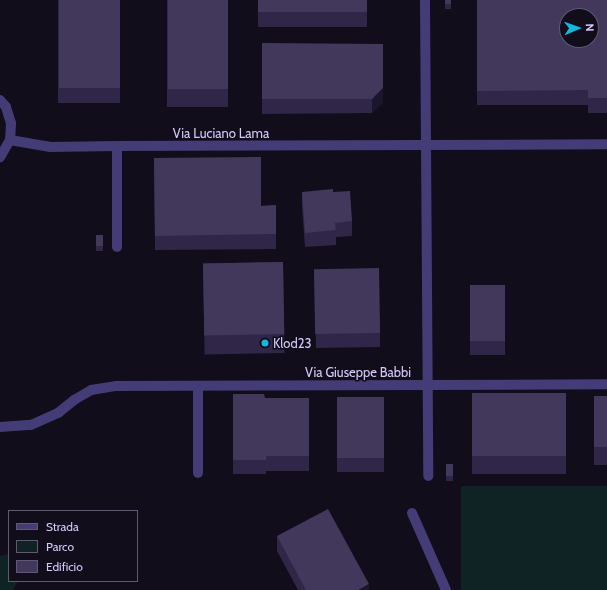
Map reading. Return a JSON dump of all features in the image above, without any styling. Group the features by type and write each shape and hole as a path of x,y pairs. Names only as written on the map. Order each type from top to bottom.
{"street":[{"path":"426,1 428,476"},
{"path":"0,100 6,107 11,123 10,140 0,157"},
{"name":"Via Luciano Lama","path":"10,140 50,147 607,144"},
{"path":"117,146 117,247"},
{"name":"Via Giuseppe Babbi","path":"0,427 31,425 58,413 74,400 92,390 117,386 607,384"},
{"path":"198,386 198,473"},
{"path":"412,513 446,590"}],"green space":[{"path":"461,486 607,486 607,590 461,590"},
{"path":"8,554 8,582 17,582 13,590 0,590 0,556"}],"building":[{"path":"59,0 120,0 120,88 59,88"},
{"path":"168,0 228,0 228,89 168,89"},
{"path":"258,0 367,0 367,12 258,12"},
{"path":"445,0 451,0 451,4 445,4"},
{"path":"477,0 607,0 607,98 588,98 588,90 477,91"},
{"path":"262,43 383,44 383,88 372,99 262,99"},
{"path":"261,157 261,206 276,205 276,234 155,236 154,158"},
{"path":"333,189 333,192 350,191 352,221 335,223 336,230 305,233 302,192"},
{"path":"96,235 103,235 103,246 96,246"},
{"path":"283,262 284,334 204,335 203,263"},
{"path":"379,268 380,333 315,334 314,269"},
{"path":"470,285 505,285 505,341 470,341"},
{"path":"472,393 566,393 566,456 472,456"},
{"path":"233,394 264,394 265,398 309,398 309,456 266,456 266,460 233,460"},
{"path":"594,396 607,396 607,447 594,447"},
{"path":"337,397 384,397 384,458 337,458"},
{"path":"446,464 453,464 453,476 446,476"},
{"path":"328,509 369,584 358,590 306,590 277,536"}],"place":[{"name":"Klod23","path":"265,343"}]}
